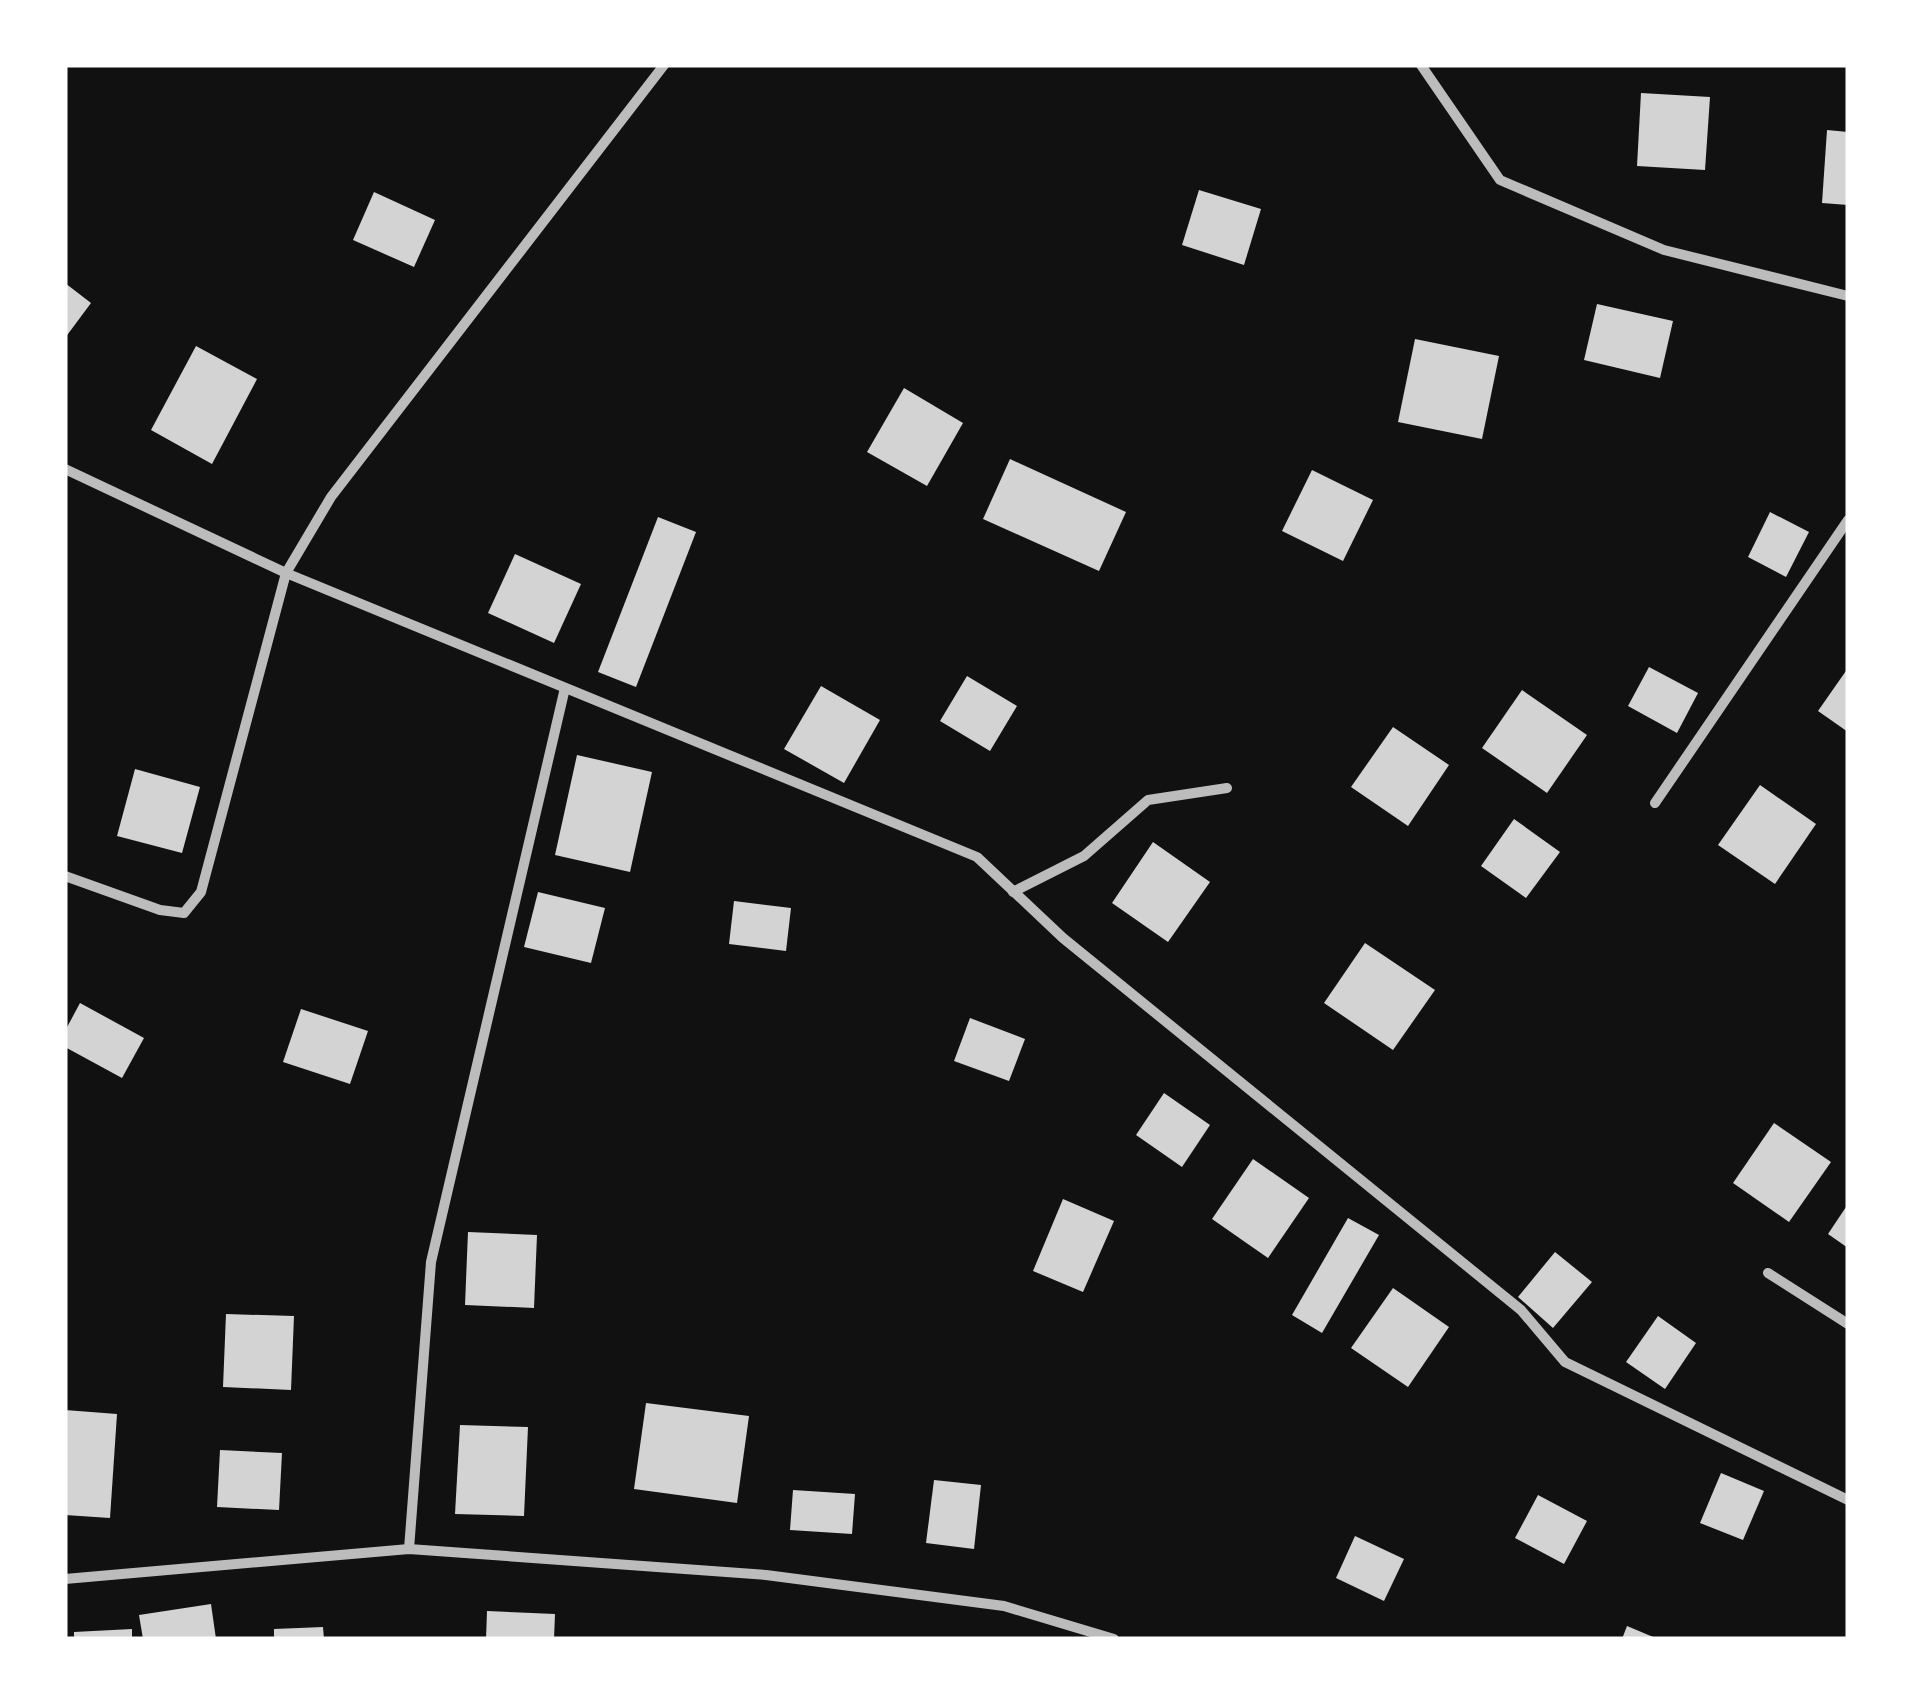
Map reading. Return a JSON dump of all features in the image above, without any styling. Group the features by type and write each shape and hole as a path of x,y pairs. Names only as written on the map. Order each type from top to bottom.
{"street":[{"path":"65,876 160,910 184,913 201,892 286,573 332,497 664,65"},
{"path":"1422,65 1500,180 1664,250 1848,296"},
{"path":"65,469 286,573 978,857 1013,892 1295,1129 1521,1310 1565,1362 1848,1500"},
{"path":"1655,803 1848,520"},
{"path":"409,1549 431,1262 565,688"},
{"path":"1013,892 1084,856 1148,800 1227,788"},
{"path":"1768,1273 1848,1324"},
{"path":"65,1579 409,1549 786,1577 1004,1606 1114,1639"}],"building":[{"path":"1641,93 1710,97 1705,170 1637,166"},
{"path":"1827,130 1848,132 1848,205 1822,203"},
{"path":"1199,190 1261,209 1244,265 1182,245"},
{"path":"374,192 435,220 414,267 353,240"},
{"path":"65,283 91,303 65,338"},
{"path":"1597,304 1673,321 1660,378 1584,360"},
{"path":"1415,339 1499,356 1482,439 1398,422"},
{"path":"196,346 257,379 212,464 151,430"},
{"path":"904,388 963,423 927,486 867,452"},
{"path":"1010,459 1126,512 1099,571 983,519"},
{"path":"1312,470 1373,500 1343,561 1282,531"},
{"path":"1770,512 1809,532 1786,577 1748,557"},
{"path":"658,517 696,532 636,687 598,672"},
{"path":"515,554 581,584 554,643 488,613"},
{"path":"1649,667 1698,693 1677,733 1628,706"},
{"path":"1848,668 1848,732 1818,711"},
{"path":"967,676 1017,706 990,751 940,721"},
{"path":"821,686 880,720 844,783 784,749"},
{"path":"1522,690 1587,735 1547,793 1482,748"},
{"path":"1393,727 1449,765 1408,826 1351,787"},
{"path":"577,755 652,772 630,872 555,855"},
{"path":"135,769 200,787 182,853 117,836"},
{"path":"1760,785 1816,824 1775,884 1718,845"},
{"path":"1514,819 1560,852 1526,898 1481,866"},
{"path":"1153,842 1210,882 1168,942 1112,903"},
{"path":"538,892 605,908 591,963 524,947"},
{"path":"734,901 791,908 786,951 729,944"},
{"path":"1365,943 1435,990 1393,1050 1324,1003"},
{"path":"80,1003 144,1038 122,1078 65,1047 65,1031"},
{"path":"301,1009 368,1031 350,1084 283,1062"},
{"path":"970,1018 1025,1039 1009,1081 954,1061"},
{"path":"1164,1093 1210,1125 1182,1167 1136,1135"},
{"path":"1774,1123 1831,1162 1789,1222 1733,1183"},
{"path":"1253,1159 1309,1198 1268,1258 1212,1219"},
{"path":"1063,1199 1114,1221 1083,1292 1033,1271"},
{"path":"1848,1204 1848,1248 1828,1234"},
{"path":"1348,1218 1379,1235 1322,1333 1292,1315"},
{"path":"468,1232 537,1235 534,1308 465,1305"},
{"path":"1555,1252 1592,1282 1553,1328 1518,1297"},
{"path":"1393,1288 1449,1327 1408,1387 1351,1348"},
{"path":"226,1314 294,1316 291,1390 223,1387"},
{"path":"1658,1316 1696,1343 1665,1389 1626,1362"},
{"path":"646,1403 749,1416 737,1503 634,1489"},
{"path":"65,1410 117,1414 110,1518 65,1515"},
{"path":"460,1425 528,1427 524,1516 455,1514"},
{"path":"220,1450 282,1453 279,1510 217,1507"},
{"path":"1721,1473 1764,1491 1743,1540 1700,1523"},
{"path":"934,1480 981,1485 974,1549 926,1543"},
{"path":"793,1490 855,1494 852,1534 790,1530"},
{"path":"1538,1495 1587,1521 1564,1564 1515,1538"},
{"path":"1355,1536 1404,1559 1384,1601 1336,1578"},
{"path":"211,1604 216,1639 143,1639 139,1615"},
{"path":"487,1611 555,1614 554,1639 486,1639"},
{"path":"1627,1626 1658,1639 1622,1639"},
{"path":"323,1627 324,1639 274,1639 274,1629"},
{"path":"132,1629 132,1639 74,1639 74,1632"}]}
